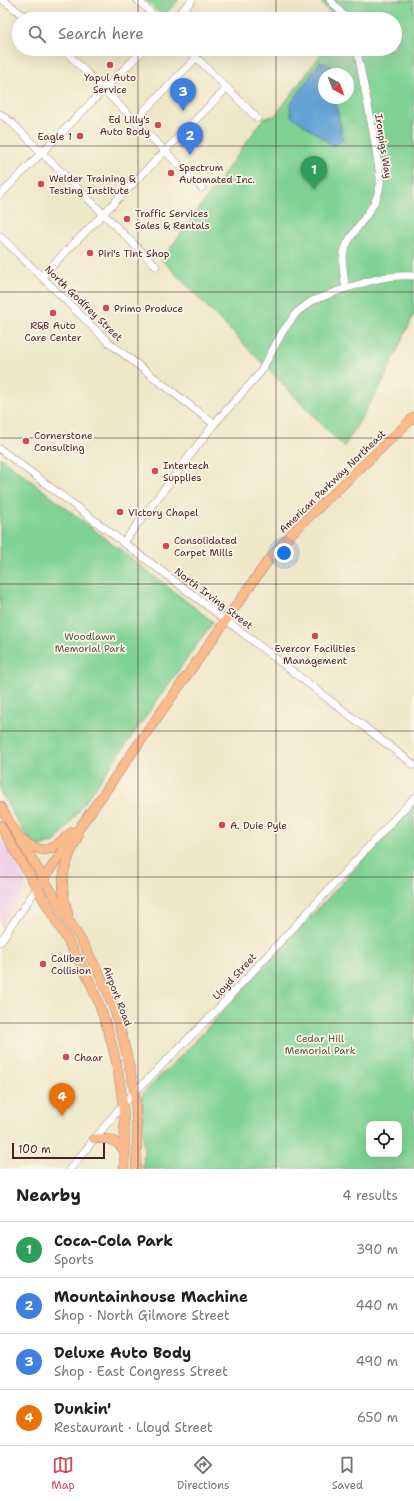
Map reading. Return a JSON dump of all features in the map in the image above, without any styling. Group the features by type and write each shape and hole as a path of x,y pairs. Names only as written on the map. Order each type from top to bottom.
{"main road":[{"name":"American Parkway Northeast","path":"82,824 267,562 292,532 414,417"},
{"name":"Airport Road","path":"0,806 85,947 103,981 114,1009 123,1039 135,1092 138,1138 136,1169"},
{"path":"19,838 37,850 48,849 56,846 82,824"},
{"path":"37,888 82,824"},
{"path":"70,923 63,892 63,884 66,865 82,824"},
{"name":"Airport Road","path":"0,825 76,954 100,1007 116,1060 123,1104 125,1152 124,1169"},
{"path":"94,1139 104,1138 116,1141 125,1152"}],"street":[{"path":"3,0 19,12"},
{"path":"138,0 150,12"},
{"path":"181,12 192,0"},
{"path":"330,0 341,12"},
{"path":"70,56 202,188"},
{"path":"0,194 137,56"},
{"name":"Ironpigs Way","path":"346,288 343,256 349,241 373,206 378,195 380,183 374,138 358,56"},
{"path":"134,121 196,58 257,118"},
{"path":"42,276 227,88"},
{"path":"0,114 12,123 156,266"},
{"name":"North Godfrey Street","path":"0,236 107,341 214,424"},
{"path":"123,543 214,424 260,373 283,331 297,312 312,301 346,288 387,276 414,276"},
{"name":"North Irving Street","path":"0,449 414,765"},
{"name":"Lloyd Street","path":"70,1169 123,1104 214,1013 414,798"},
{"path":"0,942 37,888"}],"shaded area":[{"path":"0,836 22,873 26,885 23,893 0,928"}],"green space":[{"path":"146,0 179,0 167,12 159,12"},
{"path":"319,0 414,0 414,314 382,383 344,447 162,260 264,118 275,116 320,56 402,56 402,12 330,12"},
{"name":"Woodlawn Memorial Park","path":"0,457 213,622 67,827 54,842 38,847 28,839 0,792"},
{"name":"Cedar Hill Memorial Park","path":"414,805 414,1169 143,1169 144,1149 141,1100 143,1093 187,1050"}],"water":[{"path":"320,62 332,67 318,68 318,104 336,104 343,140 334,146 291,116 290,105"}],"place":[{"name":"Yapul Auto Service","path":"110,65"},
{"name":"Deluxe Auto Body","path":"183,111"},
{"name":"Ed Lilly's Auto Body","path":"158,125"},
{"name":"Eagle 1","path":"80,136"},
{"name":"Mountainhouse Machine","path":"190,155"},
{"name":"Spectrum Automated Inc.","path":"171,173"},
{"name":"Welder Training & Testing Institute","path":"41,184"},
{"name":"Coca-Cola Park","path":"314,189"},
{"name":"Traffic Services Sales & Rentals","path":"127,219"},
{"name":"Piri's Tint Shop","path":"90,253"},
{"name":"Primo Produce","path":"106,308"},
{"name":"R&B Auto Care Center","path":"53,313"},
{"name":"Cornerstone Consulting","path":"26,441"},
{"name":"Intertech Supplies","path":"155,471"},
{"name":"Victory Chapel","path":"120,512"},
{"name":"Consolidated Carpet Mills","path":"166,546"},
{"name":"Evercor Facilities Management","path":"315,636"},
{"name":"A. Duie Pyle","path":"222,825"},
{"name":"Caliber Collision","path":"43,964"},
{"name":"Chaar","path":"66,1057"},
{"name":"Dunkin'","path":"62,1116"}]}
